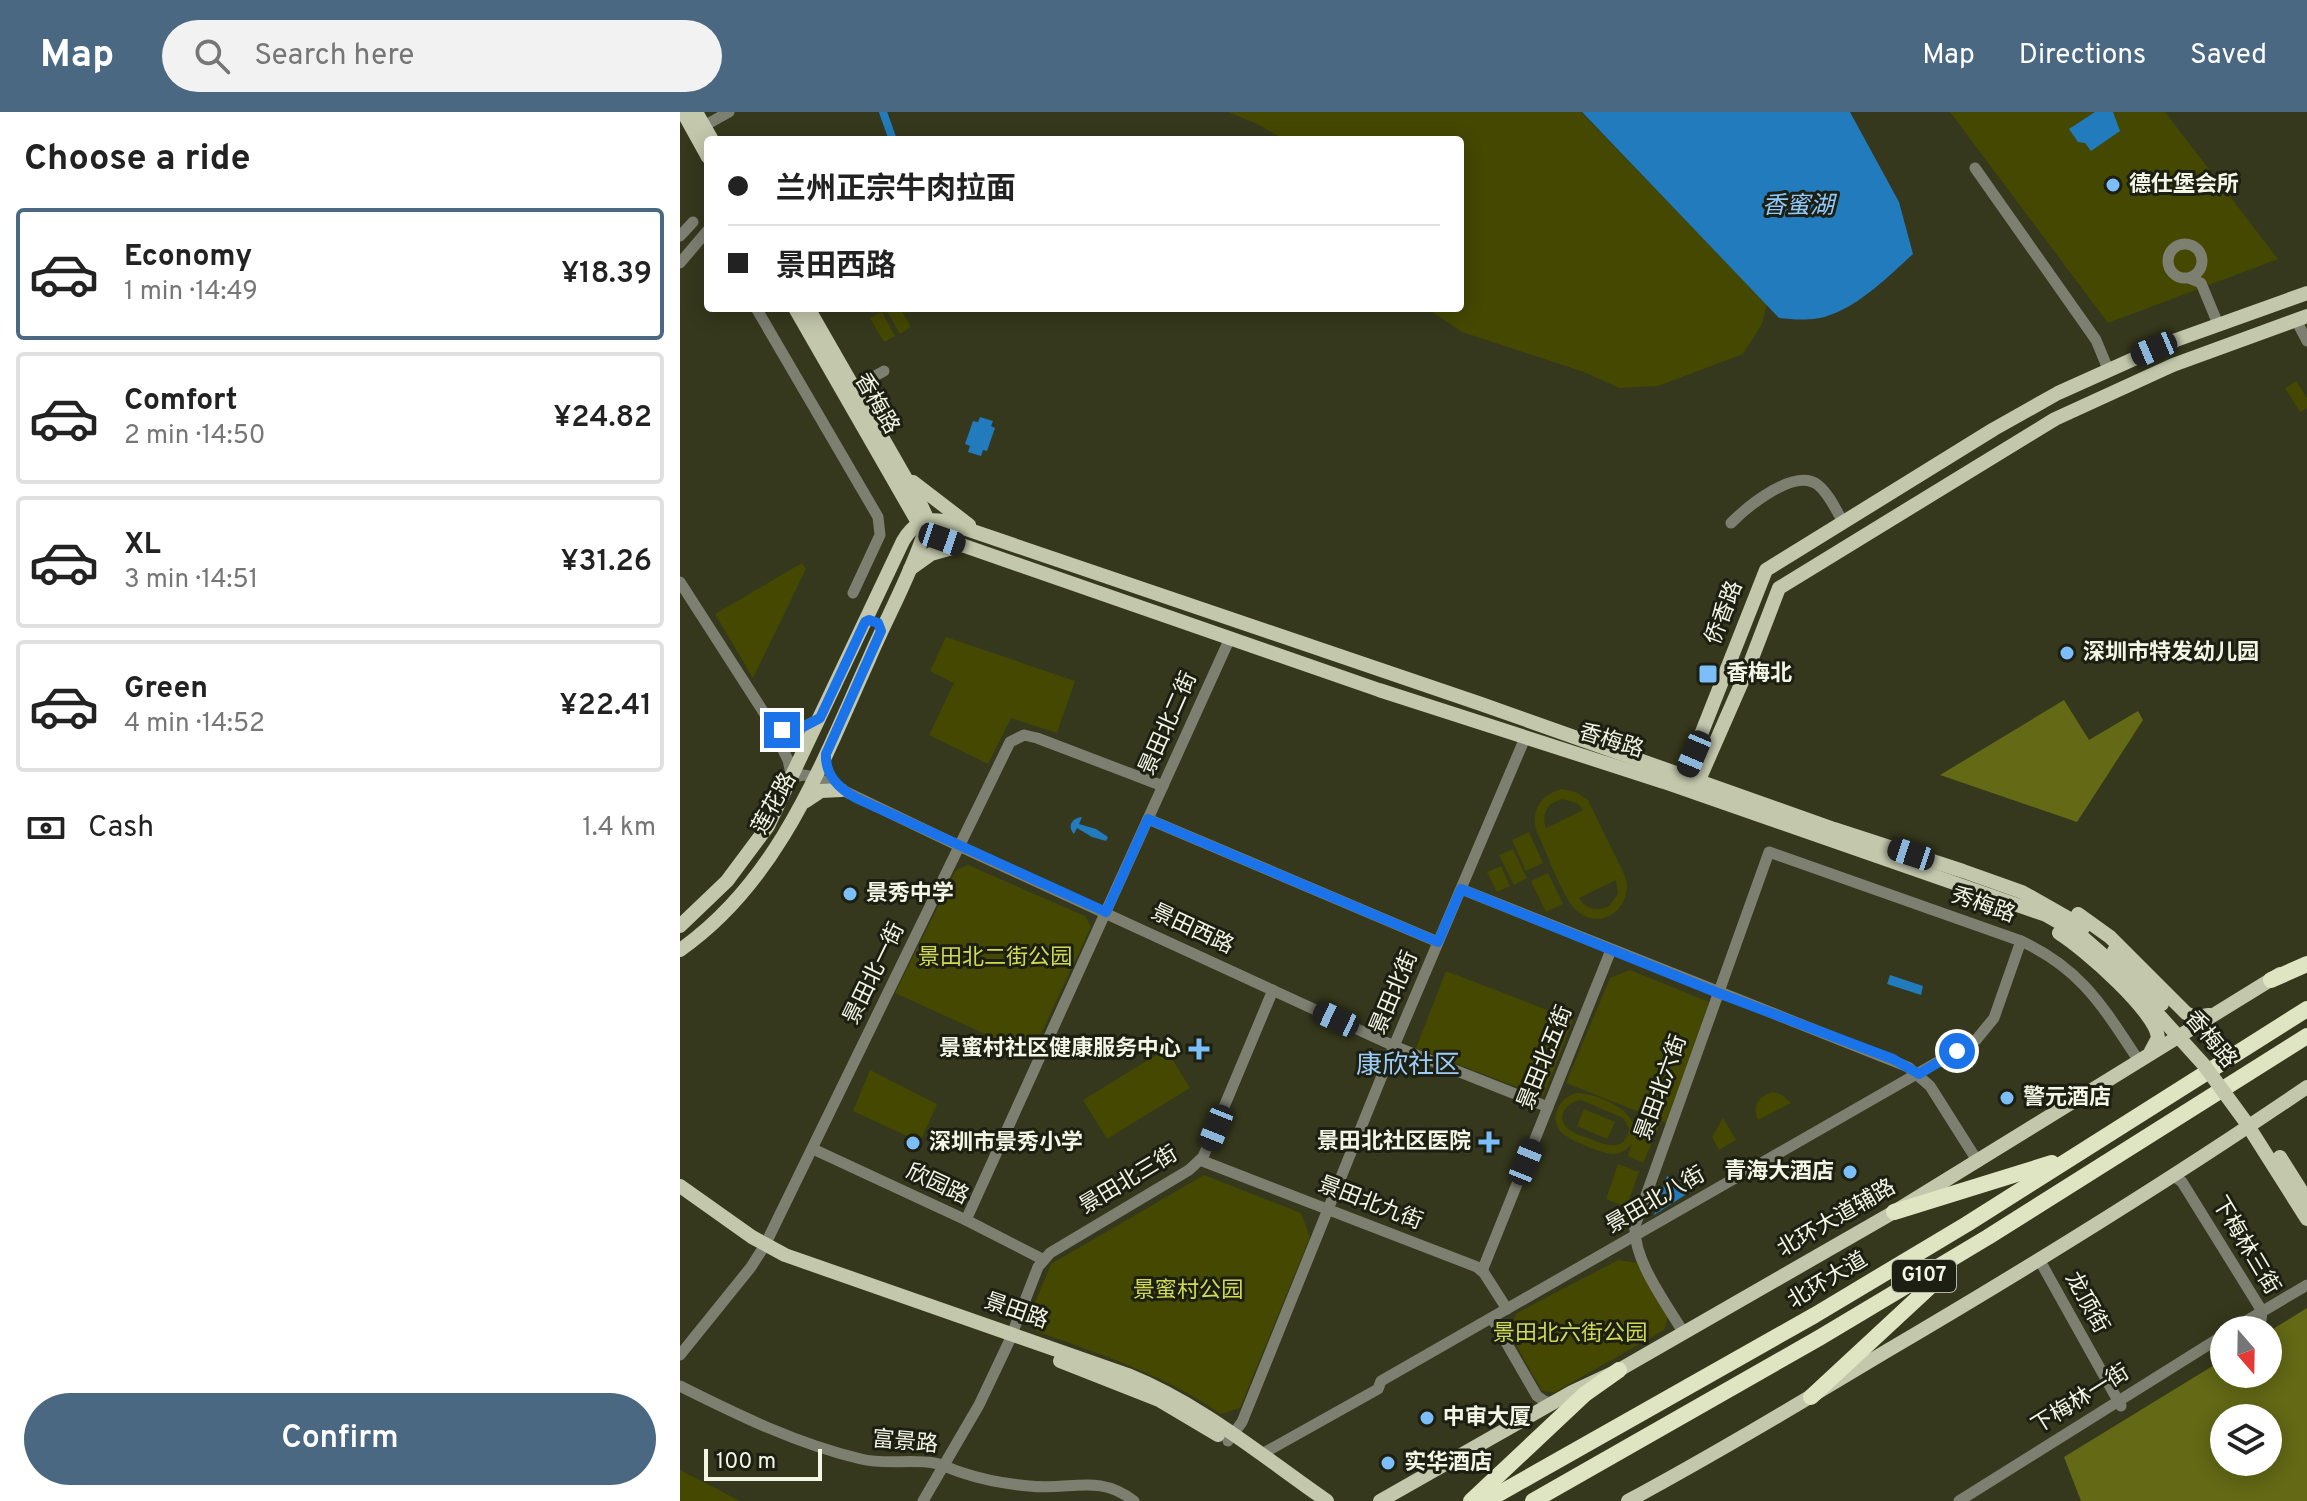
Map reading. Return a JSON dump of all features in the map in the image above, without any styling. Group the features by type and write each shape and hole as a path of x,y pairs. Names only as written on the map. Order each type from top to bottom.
{"highway":[{"path":"2271,980 2307,961"},
{"name":"北环大道","path":"1486,1501 1815,1315 1967,1224 2307,1009"},
{"name":"北环大道","path":"1533,1501 1819,1338 1988,1237 2307,1036"},
{"path":"1894,1212 2072,1157"},
{"path":"1811,1397 1924,1290 1988,1237"},
{"path":"1471,1501 1585,1394 1619,1370"}],"main road":[{"path":"683,112 704,150"},
{"path":"696,112 710,136"},
{"name":"侨香路","path":"1690,782 1766,570 1994,429 2108,369 2218,324 2307,293"},
{"name":"香梅路","path":"798,312 899,466 921,505 923,525"},
{"name":"香梅路","path":"810,312 895,482 923,525 965,547 1379,690 1525,738 1690,782"},
{"name":"侨香路","path":"1690,782 1749,666 1779,588 2055,419 2161,369 2302,318"},
{"path":"899,466 934,500 990,538"},
{"path":"895,482 903,515 903,541"},
{"name":"香梅路","path":"923,525 943,521 1382,670 1534,722 1690,782 2019,899 2082,931 2122,959 2194,1039 2252,1114 2307,1200"},
{"name":"莲花路","path":"680,926 716,893 752,850 774,815 903,541 923,525"},
{"name":"莲花路","path":"680,950 709,928 745,891 765,865 800,807 905,576 923,525"},
{"path":"905,576 914,565 931,554 948,547 965,547"},
{"path":"865,622 878,623 881,631"},
{"path":"1379,690 1386,687 1389,681 1382,670"},
{"path":"1525,738 1534,722"},
{"path":"1525,738 1553,729"},
{"path":"800,807 818,792 841,790 829,771 826,754"},
{"path":"2019,899 2046,898 2086,919 2127,952 2190,1016 2217,1013"},
{"path":"2019,899 2086,953 2153,1020 2158,1038 2143,1059"},
{"name":"香梅路","path":"2082,931 2204,1065 2245,1121 2307,1219"},
{"name":"北环大道辅路","path":"1380,1501 1555,1402 1619,1370 1894,1212 2271,980"},
{"path":"2153,1020 2160,1021 2171,1016 2173,1000"},
{"path":"1628,1501 2040,1261 2307,1087"},
{"name":"景田路","path":"680,1186 763,1249"},
{"name":"景田路","path":"680,1197 792,1267 1010,1338 1159,1400 1262,1454 1327,1501"},
{"name":"景田路","path":"1231,1438 1311,1501"}],"street":[{"path":"704,126 729,112"},
{"path":"1975,168 2096,340 2108,369"},
{"path":"680,236 693,222"},
{"path":"680,263 704,235"},
{"path":"2191,279 2201,283 2218,324"},
{"path":"758,312 878,517 880,535 853,593"},
{"path":"2302,318 2300,332 2307,341"},
{"path":"849,390 884,371"},
{"path":"1731,523 1752,504 1786,484 1803,479 1823,490 1843,522"},
{"path":"680,582 768,719 786,755 792,778"},
{"name":"景田北二街","path":"966,1220 1230,638"},
{"path":"768,719 779,728 790,731 820,718"},
{"name":"景田北一街","path":"680,1355 763,1249 1010,742 1020,736 1037,738 1163,786"},
{"name":"景田北街","path":"1231,1438 1242,1422 1394,1046 1525,738"},
{"name":"景田西路","path":"792,778 803,775 815,777 1394,1046 1548,1107"},
{"path":"1147,821 1437,945"},
{"name":"秀梅路","path":"1769,852 2042,951 2086,984 2143,1059"},
{"name":"景田北六街","path":"1633,1237 1637,1216 1769,852"},
{"path":"1461,889 1718,993 1893,1059 1919,1074 1930,1086 1978,1162"},
{"name":"景田北八街","path":"1262,1454 1378,1389 1381,1381 1976,1040 1989,1028 2021,941"},
{"name":"景田北五街","path":"1482,1271 1611,950"},
{"name":"景田北三街","path":"1044,1260 1055,1249 1189,1170 1200,1160 1207,1150 1273,990"},
{"name":"欣园路","path":"813,1149 1044,1260"},
{"name":"景田北九街","path":"1200,1160 1482,1271"},
{"name":"下梅林三街","path":"2174,1176 2182,1182 2259,1315"},
{"path":"1633,1237 1641,1259 1683,1332"},
{"path":"923,1501 979,1405 1044,1260"},
{"name":"龙顶街","path":"2040,1261 2119,1404"},
{"path":"1482,1271 1507,1309"},
{"path":"2259,1315 2307,1285"},
{"path":"2259,1315 2307,1292"},
{"path":"1492,1318 1537,1396 1546,1402 1555,1402"},
{"name":"下梅林一街","path":"1970,1501 2210,1344"},
{"name":"下梅林一街","path":"1959,1501 2210,1351"},
{"name":"富景路","path":"680,1386 770,1430 859,1459 933,1463 971,1476 1027,1486 1102,1484 1134,1501"}],"green space":[{"path":"1228,112 1581,112 1767,305 1762,324 1743,354 1658,386 1619,388 1584,372 1462,332 1432,312 1464,312 1464,136 1278,136"},
{"name":"德仕堡会所","path":"1950,112 2165,112 2278,259 2108,323"},
{"path":"882,312 895,336 884,342 870,318"},
{"path":"888,312 902,312 911,327 900,334"},
{"path":"2296,381 2307,398 2307,408 2300,412 2285,388"},
{"path":"802,563 806,569 753,678 715,614"},
{"path":"946,637 1075,681 1057,733 1011,718 988,764 929,735 954,683 930,671"},
{"path":"2064,700 2089,740 2138,711 2143,720 2077,822 1940,775"},
{"path":"1555,791 1576,792 1588,800 1625,876 1627,887 1621,906 1606,917 1587,917 1572,905 1537,832 1536,810 1543,799","holes":["1563,799 1577,803 1583,810 1546,828 1544,818 1547,809","1616,880 1618,894 1609,906 1592,908 1579,898"]},
{"path":"1529,832 1543,863 1526,871 1512,840"},
{"path":"1513,849 1527,878 1514,885 1499,855"},
{"name":"景田北二街公园","path":"968,865 1085,916 1091,927 1031,1055 895,993 956,870"},
{"path":"1501,866 1510,886 1497,892 1487,872"},
{"path":"1548,873 1563,904 1546,912 1531,881"},
{"path":"1630,970 1709,1002 1667,1123 1566,1083 1610,978"},
{"path":"1446,971 1573,1020 1543,1097 1416,1048"},
{"path":"1166,1049 1190,1088 1107,1139 1083,1100"},
{"path":"870,1070 937,1104 920,1142 853,1111"},
{"path":"1773,1092 1791,1103 1758,1120 1758,1102"},
{"path":"1585,1094 1614,1104 1629,1117 1636,1134 1643,1119 1659,1126 1643,1163 1628,1156 1632,1144 1620,1153 1610,1154 1562,1133 1556,1121 1557,1109 1570,1096","holes":["1581,1100 1623,1118 1629,1128 1627,1136 1620,1144 1614,1145 1574,1133 1566,1127 1562,1118 1568,1106"]},
{"path":"1584,1109 1615,1122 1607,1139 1577,1126"},
{"path":"1723,1118 1736,1140 1719,1150 1712,1137"},
{"path":"1618,1164 1639,1172 1626,1207 1606,1199"},
{"name":"景蜜村公园","path":"1204,1175 1301,1213 1310,1237 1240,1408 1221,1414 1154,1377 1036,1331 1029,1317 1051,1264"},
{"name":"景田北六街公园","path":"1618,1260 1638,1263 1668,1317 1664,1330 1555,1392 1542,1391 1508,1330 1517,1313"},
{"path":"2307,1308 2307,1501 2081,1501 2064,1457 2210,1368 2210,1388 2282,1388 2282,1323"},
{"path":"680,1470 740,1501 680,1501"}],"water":[{"name":"香蜜湖","path":"1582,112 1850,112 1899,202 1913,254 1874,289 1841,310 1811,319 1779,318"},
{"path":"2095,112 2113,112 2120,131 2091,151 2085,143 2078,142 2069,129"},
{"path":"980,417 993,421 991,426 995,428 987,451 983,450 981,456 968,452 970,446 965,444 973,421 978,422"},
{"path":"1082,817 1079,824 1096,829 1108,837 1106,841 1077,828 1074,834 1072,823"},
{"path":"1890,975 1923,986 1921,995 1887,984"},
{"path":"1667,1176 1693,1190 1654,1215"}],"waterway":[{"path":"883,112 892,136"}],"place":[{"name":"德仕堡会所","path":"2113,185"},
{"name":"深圳市特发幼儿园","path":"2067,653"},
{"name":"香梅北","path":"1708,674"},
{"name":"景秀中学","path":"850,894"},
{"name":"景蜜村社区健康服务中心","path":"1199,1049"},
{"name":"警元酒店","path":"2007,1098"},
{"name":"景田北社区医院","path":"1489,1142"},
{"name":"深圳市景秀小学","path":"913,1143"},
{"name":"青海大酒店","path":"1850,1172"},
{"name":"中审大厦","path":"1427,1418"},
{"name":"实华酒店","path":"1388,1463"}],"district":[{"name":"康欣社区","path":"1408,1066"}],"route":[{"path":"782,730 799,729 820,718 865,622 869,620 878,623 881,631 826,754 827,768 841,790 1106,912 1148,819 1438,942 1461,889 1718,993 1893,1059 1919,1074 1957,1051"}]}
